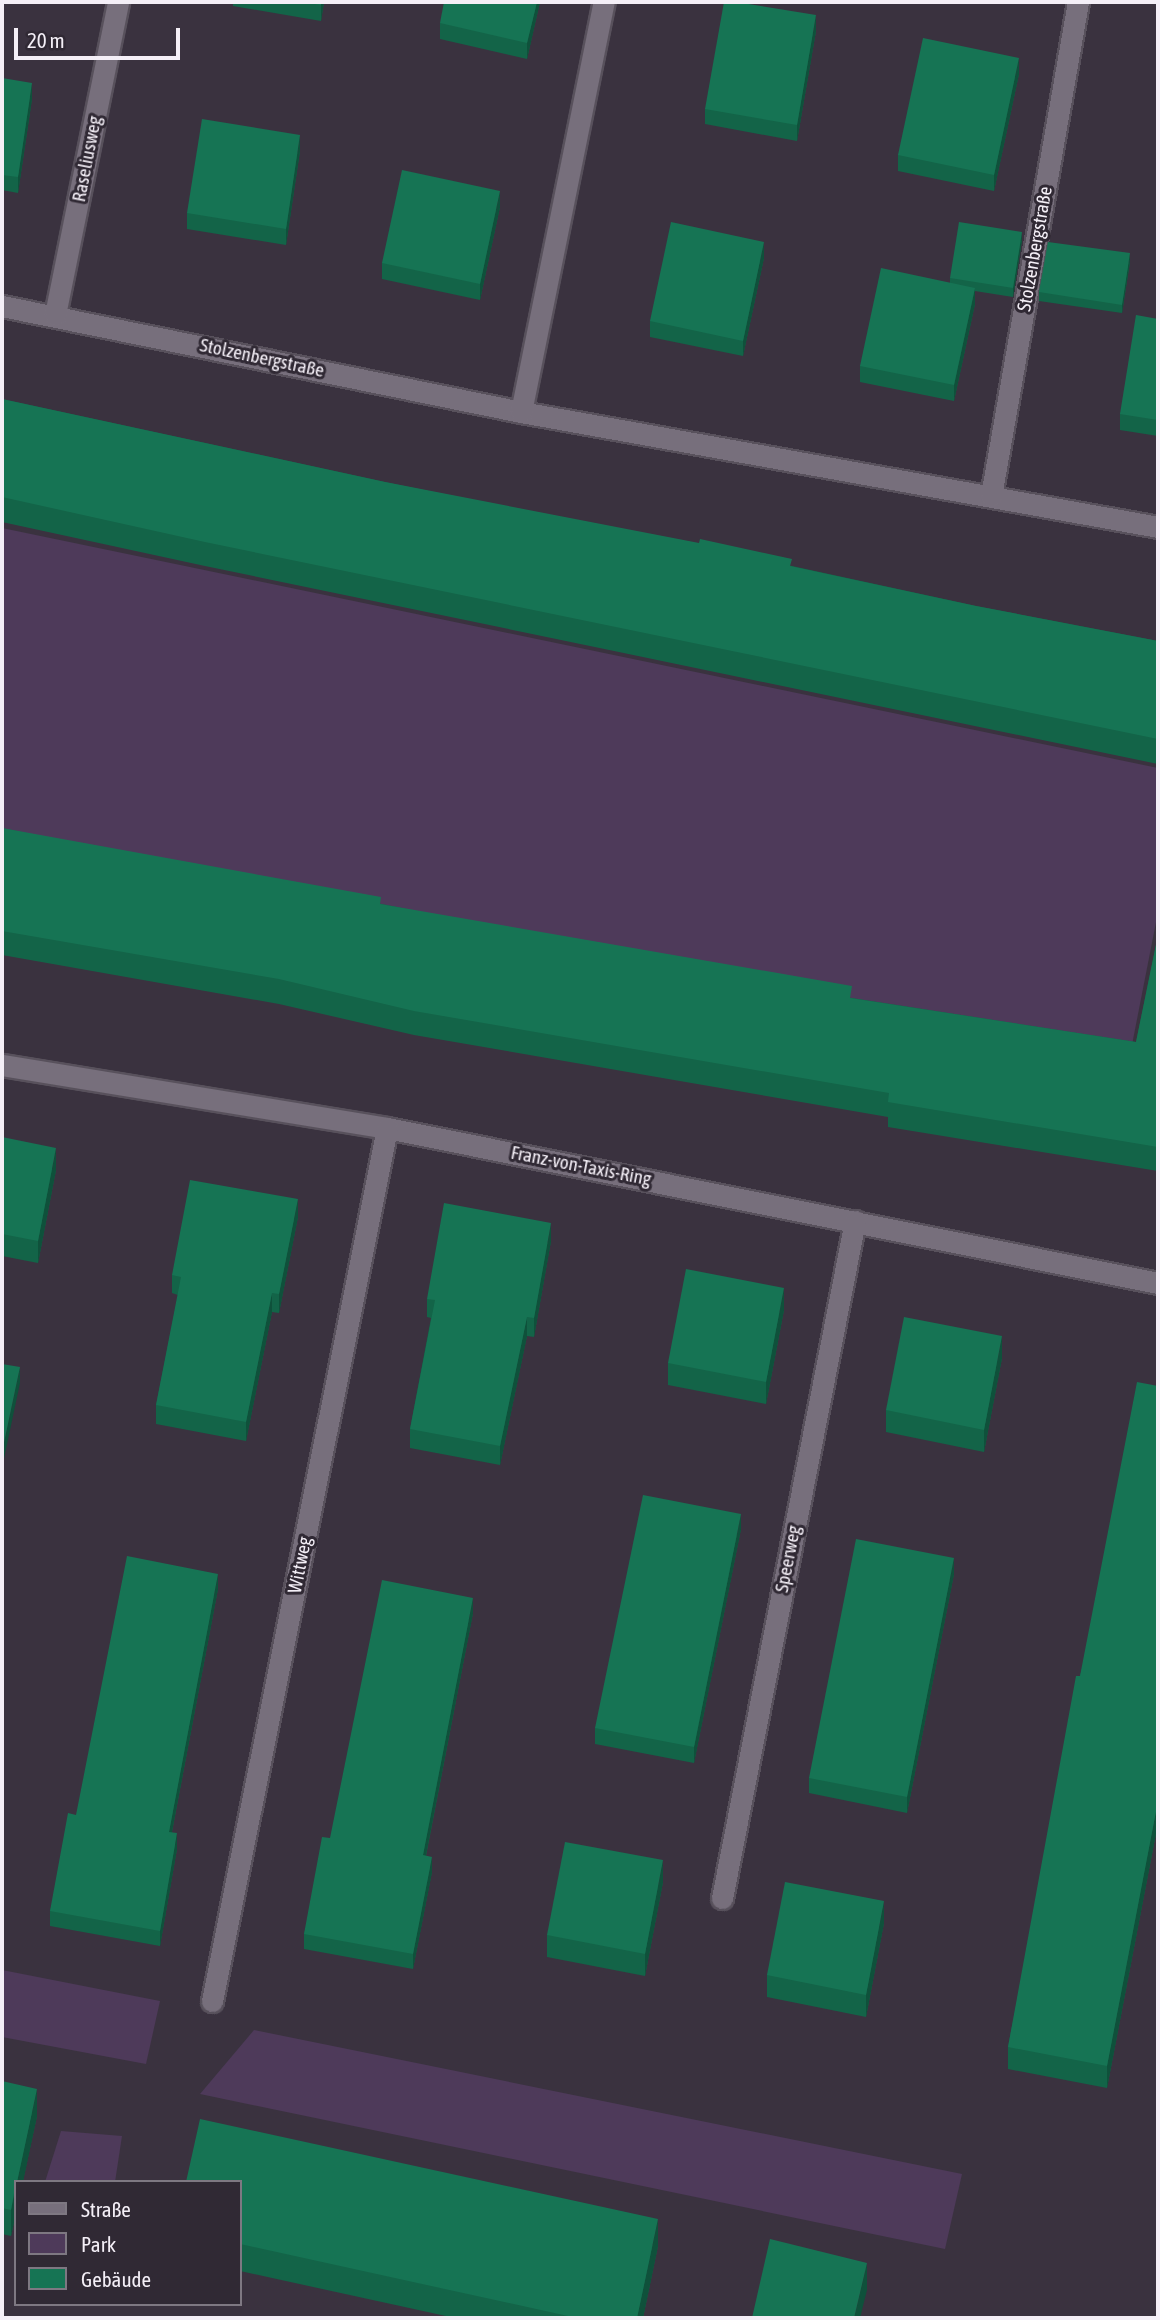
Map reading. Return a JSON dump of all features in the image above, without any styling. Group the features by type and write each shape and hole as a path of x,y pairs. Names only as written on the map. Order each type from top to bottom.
{"street":[{"name":"Raseliusweg","path":"55,316 118,2"},
{"path":"521,412 604,2"},
{"name":"Stolzenbergstraße","path":"991,496 1079,2"},
{"name":"Stolzenbergstraße","path":"2,306 521,412 1158,527"},
{"name":"Franz-von-Taxis-Ring","path":"2,1065 387,1128 1158,1283"},
{"name":"Wittweg","path":"212,2001 387,1128"},
{"name":"Speerweg","path":"722,1898 855,1221"}],"green space":[{"path":"2,528 1158,768 1158,912 1130,1055 2,829"},
{"path":"2,1970 160,2001 146,2064 2,2037"},
{"path":"254,2030 962,2174 945,2249 200,2094"},
{"path":"61,2131 122,2136 115,2180 46,2180"}],"building":[{"path":"444,2 537,2 527,43 440,23"},
{"path":"724,2 816,15 797,125 705,109"},
{"path":"923,38 1019,58 994,175 898,155"},
{"path":"2,78 32,83 18,177 2,175"},
{"path":"202,119 300,135 286,229 187,213"},
{"path":"402,170 500,191 480,284 382,263"},
{"path":"671,222 764,242 743,341 650,321"},
{"path":"959,222 1022,232 1013,288 950,278"},
{"path":"1048,242 1130,253 1122,305 1039,292"},
{"path":"881,268 975,288 954,385 860,366"},
{"path":"1136,315 1158,319 1158,420 1120,414"},
{"path":"2,399 385,482 699,543 700,539 792,559 790,566 1158,641 1158,739 205,542 2,497"},
{"path":"2,828 381,897 380,904 852,986 850,998 1136,1042 1158,935 1158,1147 888,1102 889,1093 414,1011 279,979 2,931"},
{"path":"2,1137 56,1148 38,1241 2,1234"},
{"path":"190,1180 298,1199 279,1294 272,1293 246,1422 156,1405 181,1277 172,1275"},
{"path":"444,1203 551,1223 534,1318 527,1317 500,1446 410,1429 435,1300 427,1299"},
{"path":"686,1269 784,1288 766,1382 668,1363"},
{"path":"904,1317 1002,1336 984,1430 886,1410"},
{"path":"2,1364 20,1367 2,1452"},
{"path":"1137,1382 1158,1386 1158,1801 1107,2066 1008,2047 1076,1676 1080,1676"},
{"path":"643,1495 741,1514 694,1747 595,1728"},
{"path":"856,1539 954,1558 907,1797 809,1778"},
{"path":"127,1556 218,1574 169,1832 177,1833 160,1931 50,1911 68,1813 76,1815"},
{"path":"382,1580 473,1598 423,1855 432,1857 413,1954 304,1934 322,1837 330,1838"},
{"path":"565,1842 663,1860 645,1954 547,1935"},
{"path":"785,1882 884,1901 866,1995 767,1975"},
{"path":"2,2081 37,2089 17,2180 14,2180 11,2210 2,2208"},
{"path":"200,2119 658,2219 637,2318 577,2318 242,2244 242,2180 186,2180"},
{"path":"770,2239 867,2263 854,2318 752,2318"}]}
